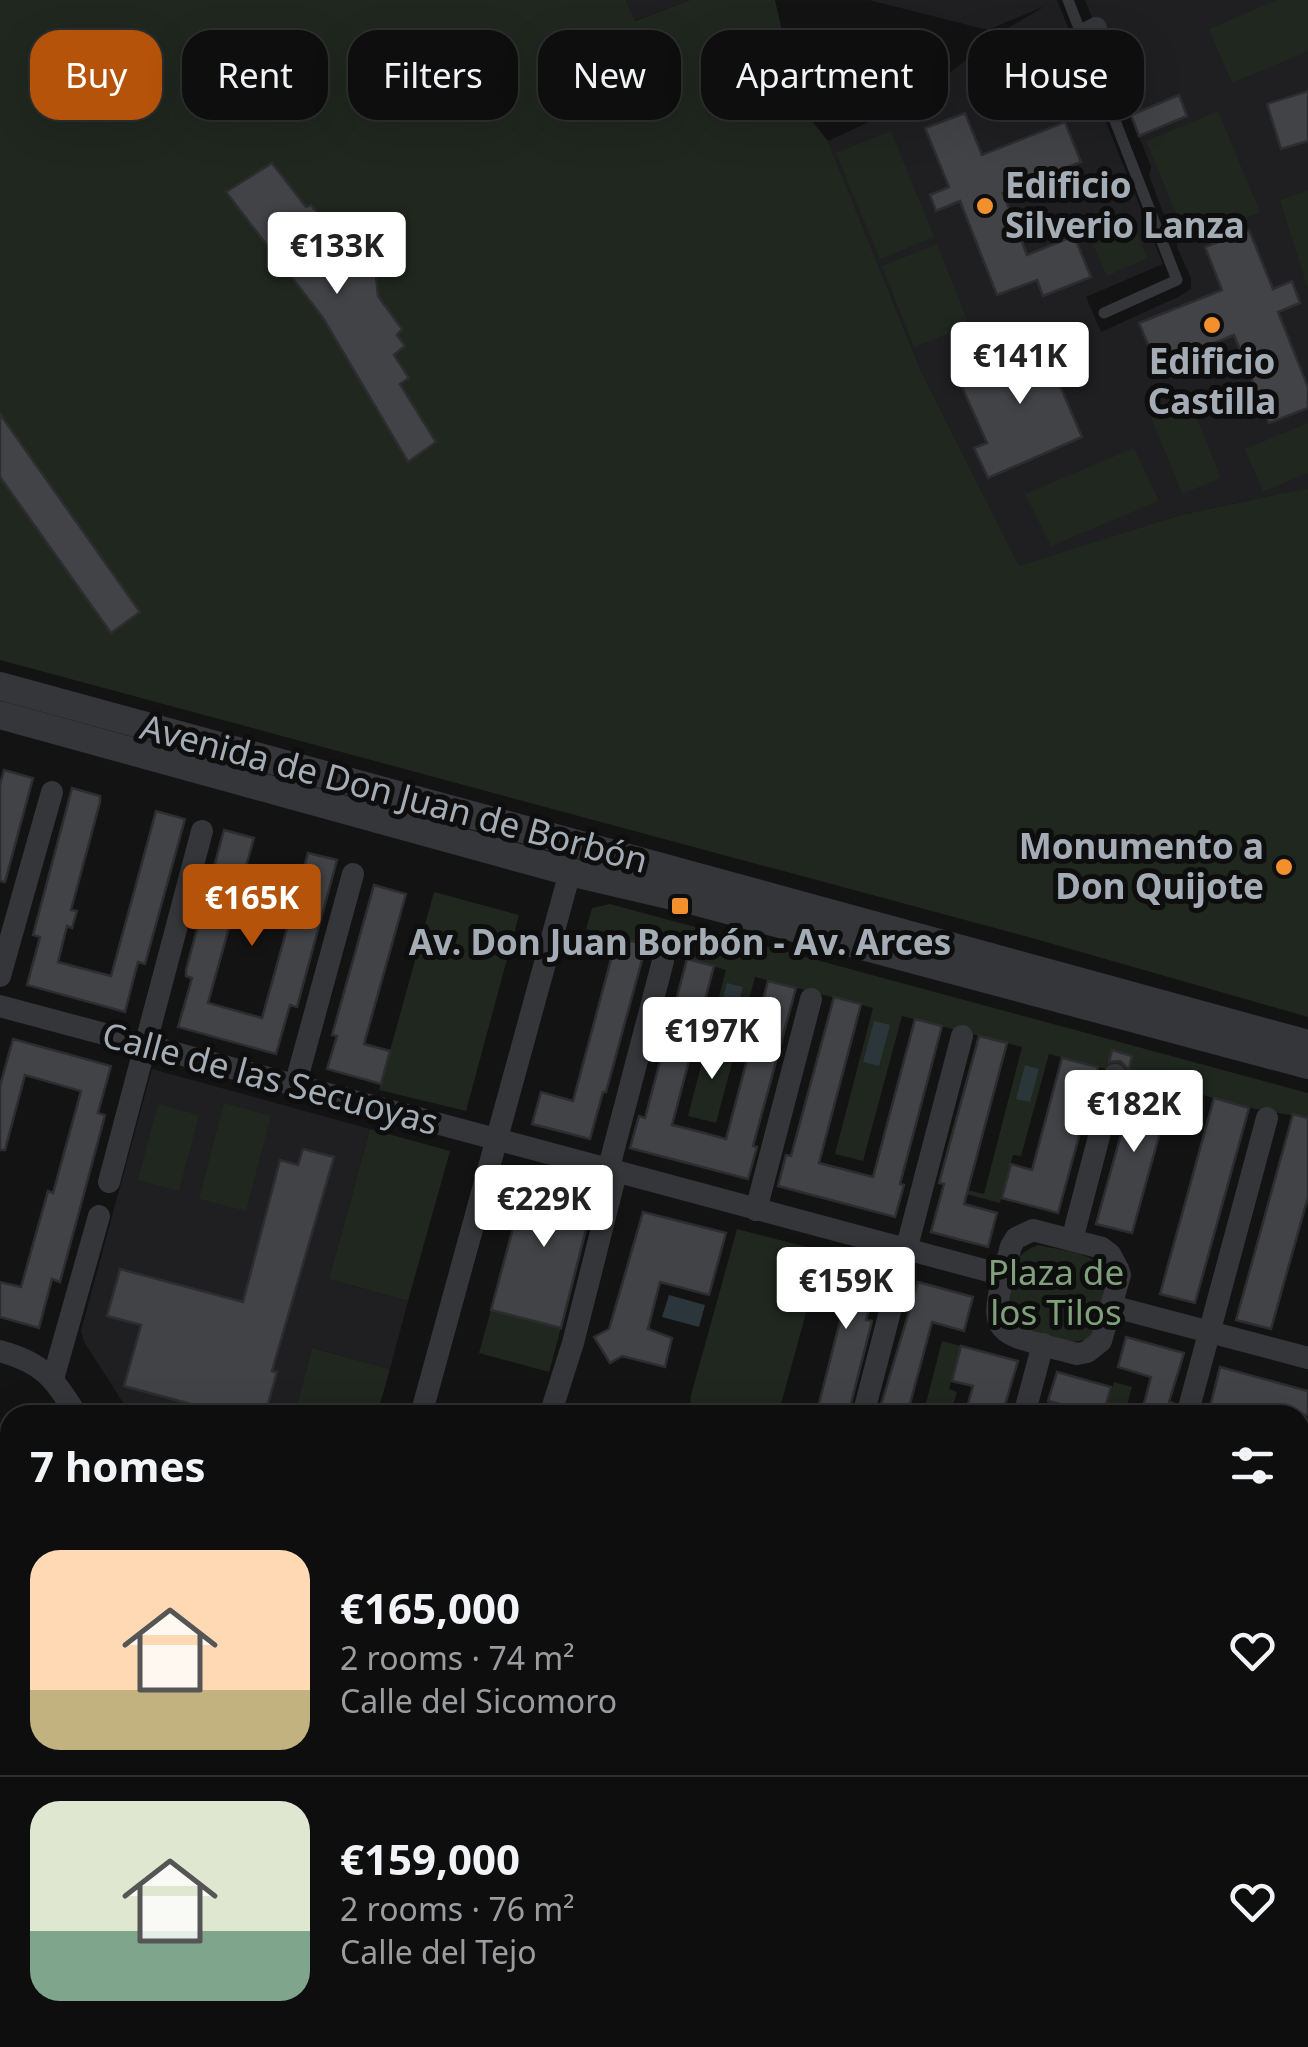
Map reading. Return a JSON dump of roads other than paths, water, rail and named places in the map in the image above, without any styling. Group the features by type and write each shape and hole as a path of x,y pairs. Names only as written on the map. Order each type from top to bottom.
{"street":[{"name":"Avenida de Don Juan de Borbón","path":"0,686 1308,1044"},
{"name":"Avenida de Don Juan de Borbón","path":"0,715 570,872 709,905 1308,1064"},
{"path":"0,976 52,792"},
{"path":"109,1182 202,831"},
{"path":"424,1405 570,872"},
{"path":"296,1086 354,874"},
{"path":"553,1405 572,1343 663,962"},
{"path":"756,1210 810,999"},
{"name":"Calle de las Secuoyas","path":"0,1006 1004,1275"},
{"path":"865,1405 962,1036"},
{"path":"1072,1240 1116,1075"},
{"path":"1190,1405 1267,1118"},
{"path":"53,1379 99,1216"},
{"path":"1033,1230 1072,1240 1110,1254 1120,1276 1101,1341 1087,1352 1077,1354 1013,1336 999,1326 994,1310 1011,1246 1024,1233 1033,1230"},
{"path":"1111,1306 1308,1358"},
{"path":"1027,1405 1043,1344"},
{"path":"0,1351 27,1358 53,1379 70,1405"}],"lane":[{"path":"1068,0 1089,31 1177,280 1104,313"}],"place":[{"name":"Edificio Silverio Lanza","path":"985,206"},
{"name":"Edificio Castilla","path":"1212,325"},
{"name":"Monumento a Don Quijote","path":"1284,867"},
{"name":"Av. Don Juan Borbón - Av. Arces","path":"680,906"}],"park label":[{"name":"Plaza de los Tilos","path":"1056,1293"}]}
